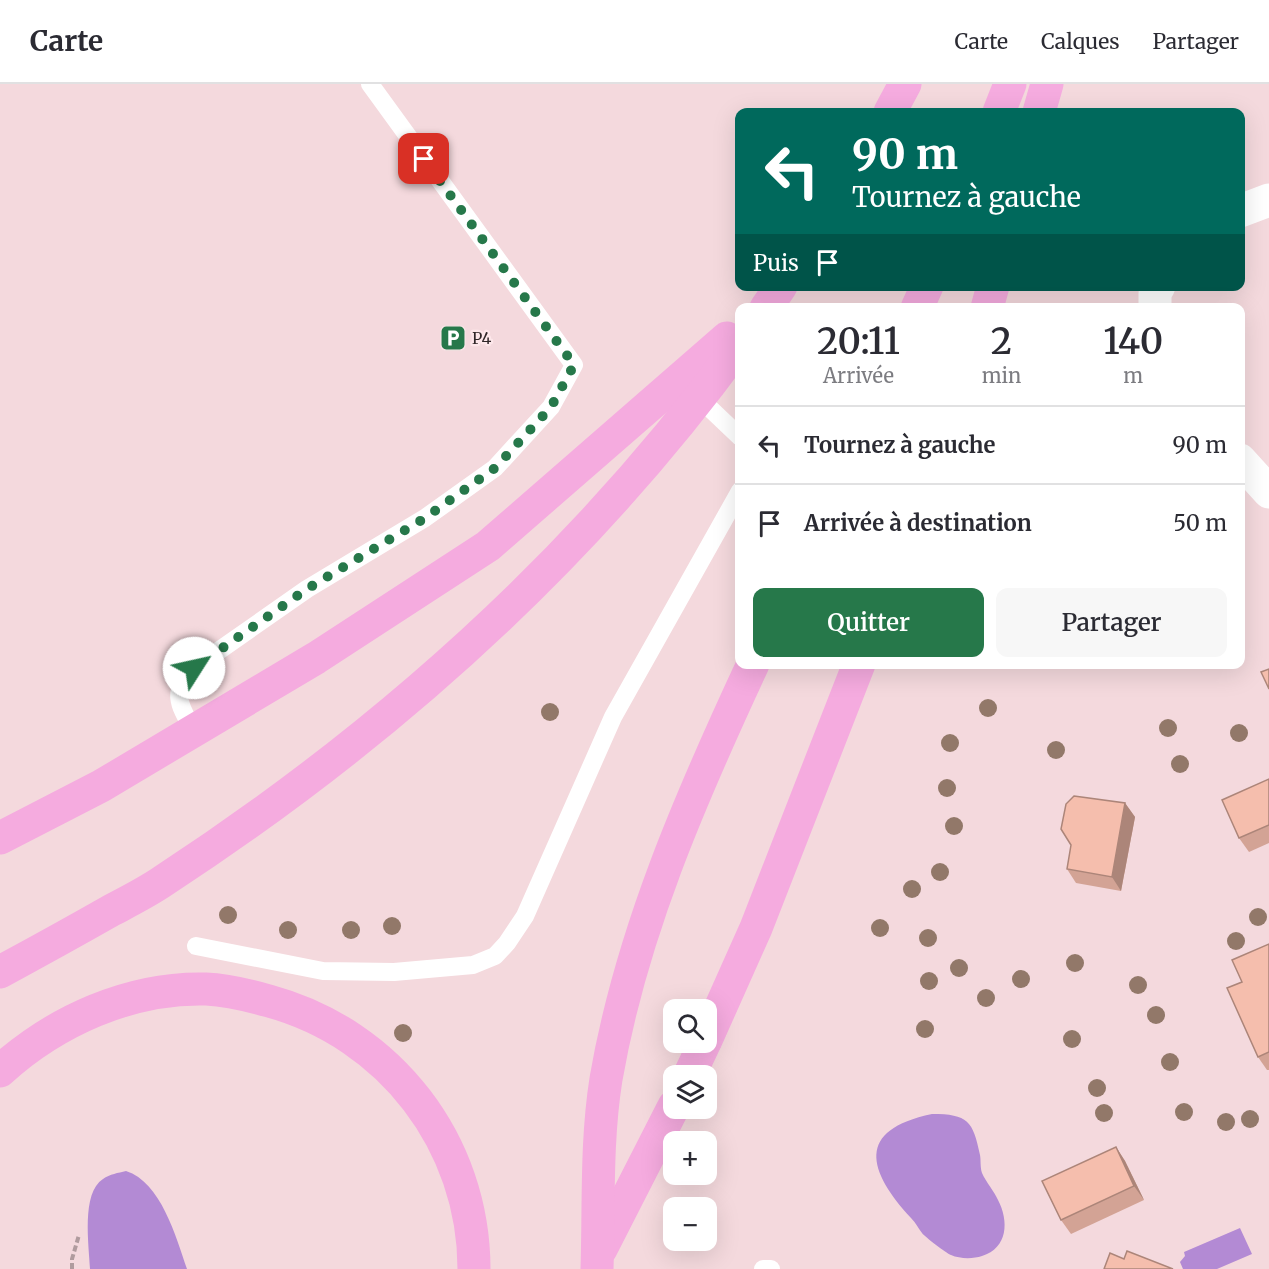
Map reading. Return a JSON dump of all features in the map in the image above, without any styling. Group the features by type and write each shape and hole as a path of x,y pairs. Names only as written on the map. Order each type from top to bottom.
{"highway":[{"path":"892,108 905,84"},
{"path":"1001,108 1010,84"},
{"path":"1040,108 1047,84"},
{"path":"0,838 101,786 316,658 488,546 735,331"},
{"path":"0,972 161,882 282,800 373,730 495,623 543,575 634,478 699,399 735,351"},
{"path":"597,1269 598,1157 606,1079 637,950 658,886 682,825 751,669"},
{"path":"717,1016 756,928 857,669"},
{"path":"0,1071 22,1051 75,1020 115,1003 142,996 207,989 243,994 307,1014 357,1042 383,1062 406,1086 429,1117 447,1147 460,1179 470,1214 474,1269"},
{"path":"591,1269 667,1119"}],"street":[{"path":"1245,209 1269,200"},
{"path":"1245,466 1269,492"}],"lane":[{"path":"194,731 184,712 178,690 194,668 307,589 425,518 495,468 551,407 574,365 370,84"},
{"path":"699,399 735,432"},
{"path":"196,946 323,971 394,972 474,964 495,956 525,916 613,717 735,500"},
{"path":"763,1269 771,1269"}],"path":[{"path":"72,1269 72,1259 79,1235"}],"shaded area":[{"path":"932,1114 961,1118 971,1127 975,1134 982,1173 1002,1208 1004,1233 997,1247 982,1256 966,1258 951,1255 927,1238 896,1201 878,1169 876,1154 880,1142 890,1130 907,1121"},
{"path":"126,1171 149,1186 158,1198 166,1212 187,1269 90,1269 88,1220 92,1196 96,1186 103,1179"},
{"path":"1240,1228 1252,1254 1217,1269 1183,1269 1180,1262 1185,1256 1184,1252"}],"building":[{"path":"1269,669 1269,689 1261,672"},
{"path":"1269,779 1269,825 1239,838 1222,800"},
{"path":"1074,796 1125,803 1112,877 1067,869 1071,845 1061,829 1066,804"},
{"path":"1269,944 1269,1052 1258,1057 1227,988 1242,982 1232,960"},
{"path":"1116,1147 1134,1186 1061,1220 1042,1181"},
{"path":"1127,1251 1173,1269 1104,1269 1110,1253 1124,1259"}],"place":[{"name":"P4","path":"453,338"}],"route":[{"path":"194,668 307,589 425,518 495,468 551,407 574,365 424,159"}]}
